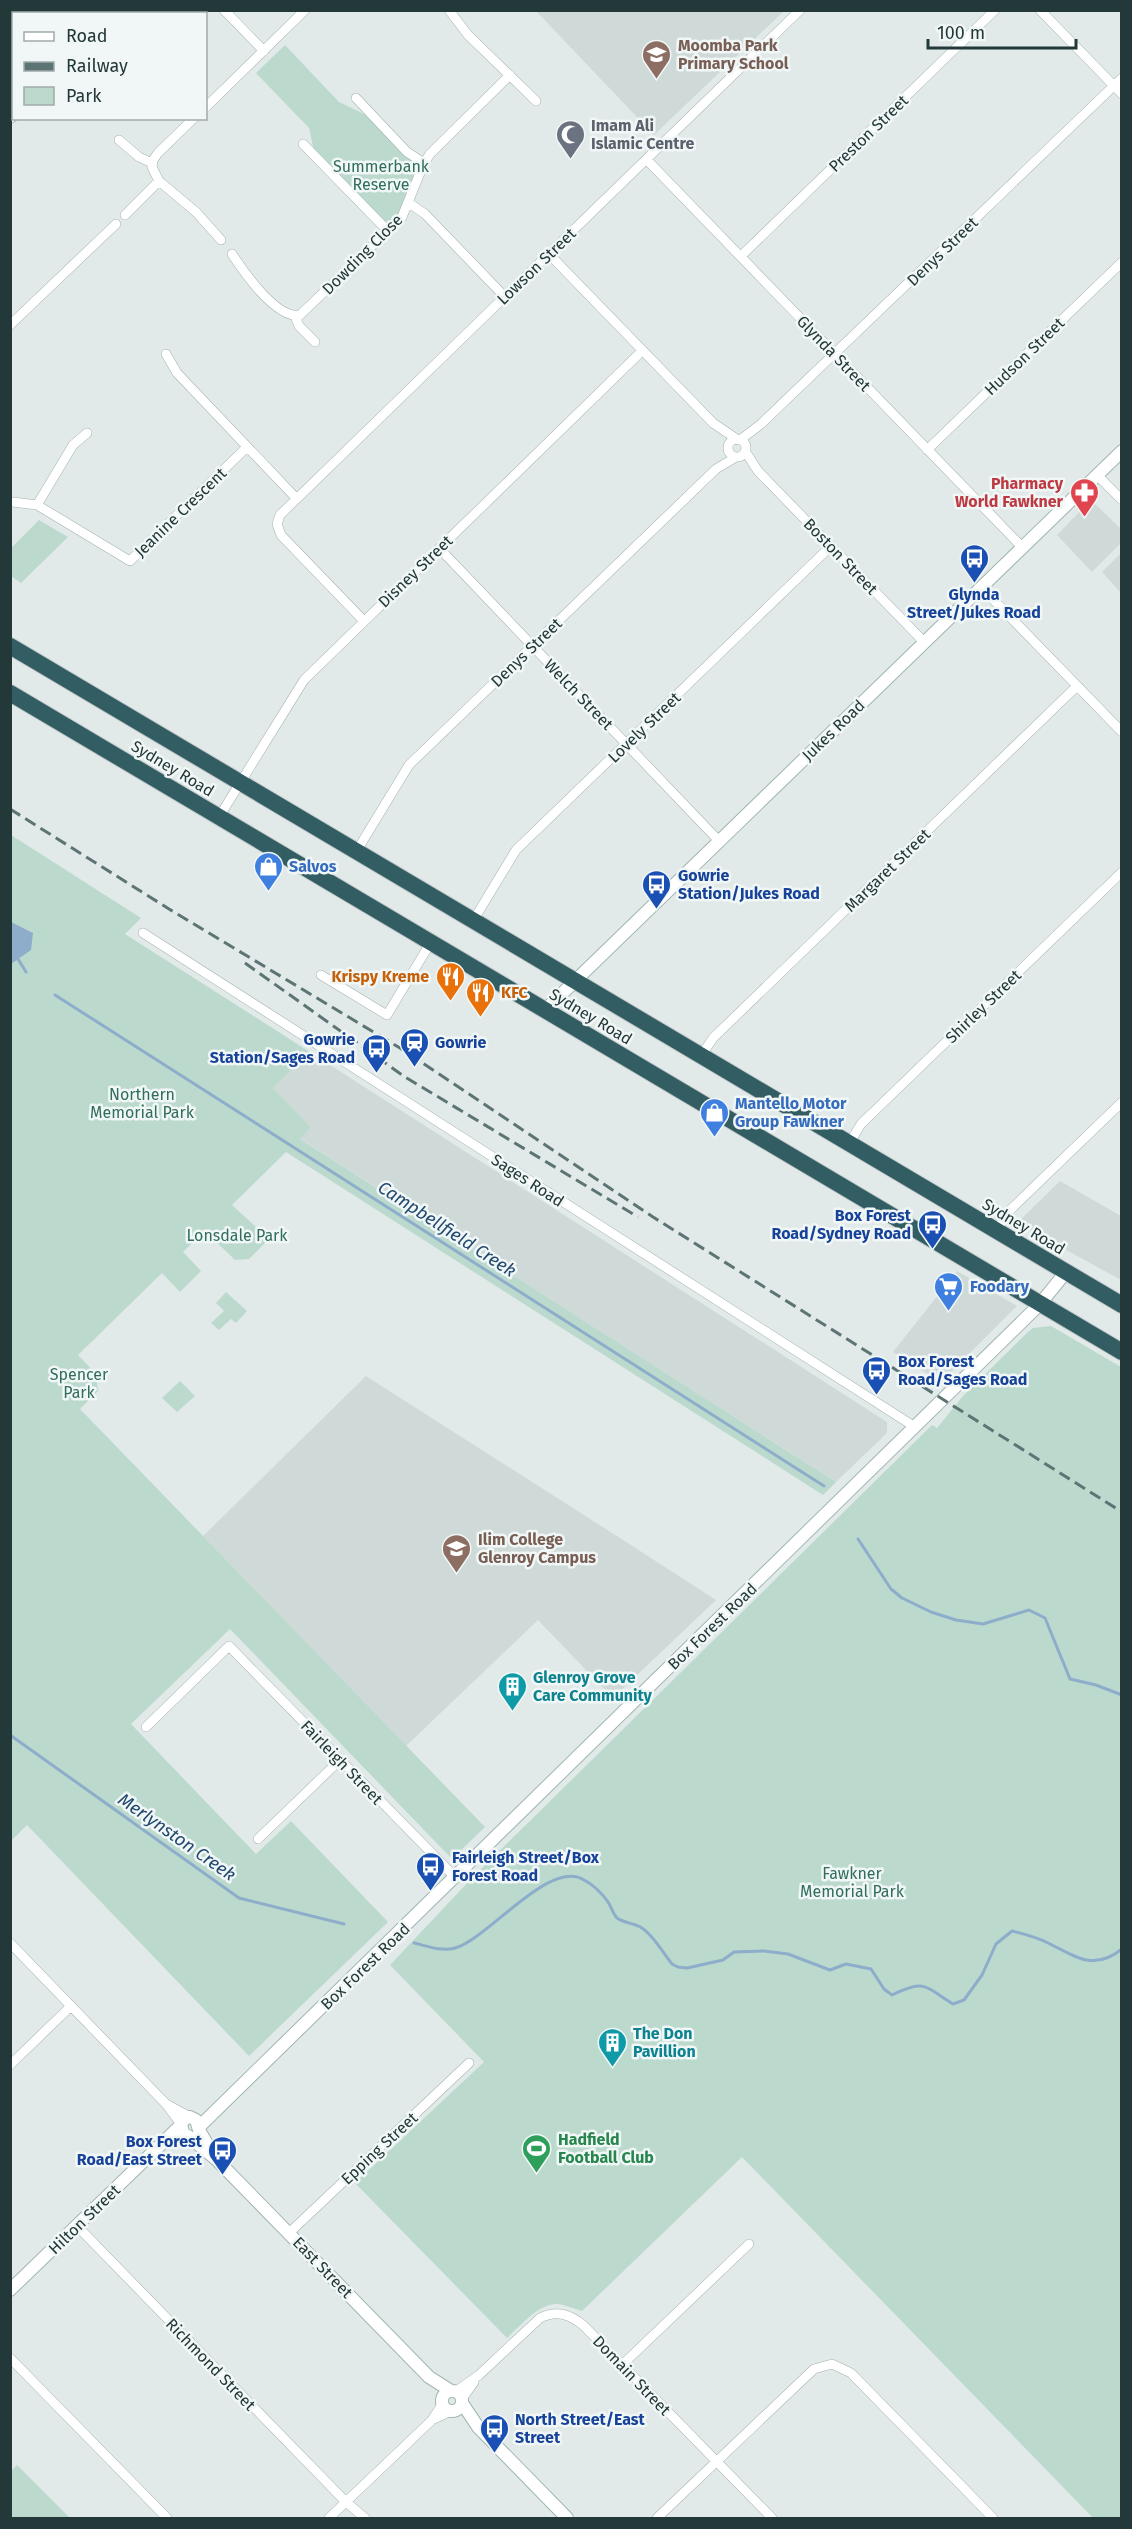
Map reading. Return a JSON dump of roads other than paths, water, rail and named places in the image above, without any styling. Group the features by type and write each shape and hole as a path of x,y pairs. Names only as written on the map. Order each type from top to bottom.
{"highway":[{"name":"Sydney Road","path":"10,646 1122,1305"},
{"name":"Sydney Road","path":"10,693 1122,1352"}],"street":[{"path":"224,10 264,51"},
{"path":"207,106 305,10"},
{"path":"449,10 468,35 536,101"},
{"name":"Lowson Street","path":"364,621 281,535 277,524 280,514 800,10"},
{"name":"Preston Street","path":"741,256 995,10"},
{"path":"1040,10 1122,94"},
{"name":"Dowding Close","path":"295,316 303,313 402,217 424,163 510,75"},
{"name":"Denys Street","path":"739,440 762,424 1122,78"},
{"path":"356,98 407,152 424,163"},
{"path":"192,120 158,153 152,163 154,173 159,181 196,212 221,240"},
{"path":"119,140 152,163"},
{"path":"303,144 388,231"},
{"name":"Glynda Street","path":"647,159 1022,547"},
{"path":"125,215 159,181"},
{"path":"409,203 425,214 504,297"},
{"path":"10,326 116,224"},
{"path":"232,254 265,295 282,311 295,316 299,326 315,342"},
{"path":"549,254 713,423 744,444 745,450 736,457 729,453 728,447 713,423"},
{"name":"Hudson Street","path":"927,450 1122,262"},
{"name":"Disney Street","path":"219,817 298,686 642,351"},
{"path":"166,354 177,373 296,498"},
{"name":"Denys Street","path":"745,450 762,424"},
{"path":"37,505 73,445 87,433"},
{"path":"728,447 731,442 739,440"},
{"name":"Jeanine Crescent","path":"13,502 37,505 130,561 247,447"},
{"name":"Denys Street","path":"716,469 728,447"},
{"name":"Boston Street","path":"745,450 758,471 924,642"},
{"name":"Jukes Road","path":"545,1010 1122,451"},
{"name":"Denys Street","path":"356,852 405,770 716,469 736,457"},
{"name":"Boston Street","path":"736,457 758,471"},
{"path":"1097,475 1122,500"},
{"name":"Lovely Street","path":"473,921 516,850 831,546"},
{"name":"Welch Street","path":"439,548 718,840"},
{"path":"981,587 1122,732"},
{"name":"Margaret Street","path":"701,1056 713,1038 1077,686"},
{"name":"Shirley Street","path":"849,1144 861,1124 1122,872"},
{"name":"Sages Road","path":"143,933 915,1427"},
{"path":"321,975 387,1015 431,942"},
{"path":"997,1231 1007,1213 1122,1102"},
{"name":"Box Forest Road","path":"224,2102 456,1878 1040,1304 1066,1272"},
{"name":"Fairleigh Street","path":"146,1727 229,1646 456,1878"},
{"path":"258,1839 340,1760"},
{"path":"10,1943 190,2126"},
{"path":"10,2065 71,2006"},
{"name":"Epping Street","path":"289,2233 468,2063"},
{"name":"Hilton Street","path":"10,2290 159,2149 224,2102"},
{"name":"East Street","path":"190,2126 216,2159 567,2518"},
{"name":"Richmond Street","path":"77,2226 346,2502 365,2518"},
{"path":"622,2365 749,2244"},
{"name":"Domain Street","path":"329,2518 534,2322 552,2313 566,2314 577,2319 772,2518"},
{"path":"10,2358 167,2518"},
{"path":"657,2518 814,2369 832,2364 851,2373 993,2518"}],"water":[{"path":"11,922 33,933 31,950 11,964"}],"waterway":[{"name":"Campbellfield Creek","path":"10,955 18,959 26,972"},
{"name":"Campbellfield Creek","path":"55,995 824,1486"},
{"name":"Campbellfield Creek","path":"858,1539 891,1589 902,1598 931,1612 956,1620 983,1624 1029,1610 1045,1618 1070,1679 1096,1685 1122,1695"},
{"name":"Merlynston Creek","path":"10,1735 239,1898 344,1924"},
{"name":"Merlynston Creek","path":"414,1943 450,1949 469,1942 537,1889 554,1880 570,1876 584,1880 594,1887 606,1899 617,1918 646,1931 672,1964 678,1967 687,1968 723,1960 734,1952 764,1951 788,1954 830,1970 846,1964 871,1969 884,1989 892,1995 918,1986 930,1989 953,2004 964,2000 982,1975 996,1944 1012,1931 1039,1939 1084,1960 1102,1960 1122,1949"}],"railway":[{"path":"10,809 169,909 400,1048 653,1217 1122,1512"},
{"path":"245,963 405,1077 638,1217"}],"place":[{"name":"Moomba Park Primary School","path":"657,80"},
{"name":"Imam Ali Islamic Centre","path":"570,160"},
{"name":"Pharmacy World Fawkner","path":"1084,518"},
{"name":"Glynda Street/Jukes Road","path":"974,584"},
{"name":"Salvos","path":"268,892"},
{"name":"Gowrie Station/Jukes Road","path":"657,910"},
{"name":"Krispy Kreme","path":"450,1002"},
{"name":"KFC","path":"480,1018"},
{"name":"Gowrie","path":"414,1068"},
{"name":"Gowrie Station/Sages Road","path":"376,1074"},
{"name":"Mantello Motor Group Fawkner","path":"714,1138"},
{"name":"Box Forest Road/Sydney Road","path":"932,1250"},
{"name":"Foodary","path":"949,1312"},
{"name":"Box Forest Road/Sages Road","path":"877,1396"},
{"name":"Ilim College Glenroy Campus","path":"457,1574"},
{"name":"Glenroy Grove Care Community","path":"512,1712"},
{"name":"Fairleigh Street/Box Forest Road","path":"431,1892"},
{"name":"The Don Pavillion","path":"612,2068"},
{"name":"Hadfield Football Club","path":"537,2174"},
{"name":"Box Forest Road/East Street","path":"223,2176"},
{"name":"North Street/East Street","path":"494,2454"}],"park label":[{"name":"Summerbank Reserve","path":"381,175"},
{"name":"Northern Memorial Park","path":"142,1103"},
{"name":"Lonsdale Park","path":"237,1235"},
{"name":"Spencer Park","path":"79,1383"},
{"name":"Fawkner Memorial Park","path":"852,1882"}]}
